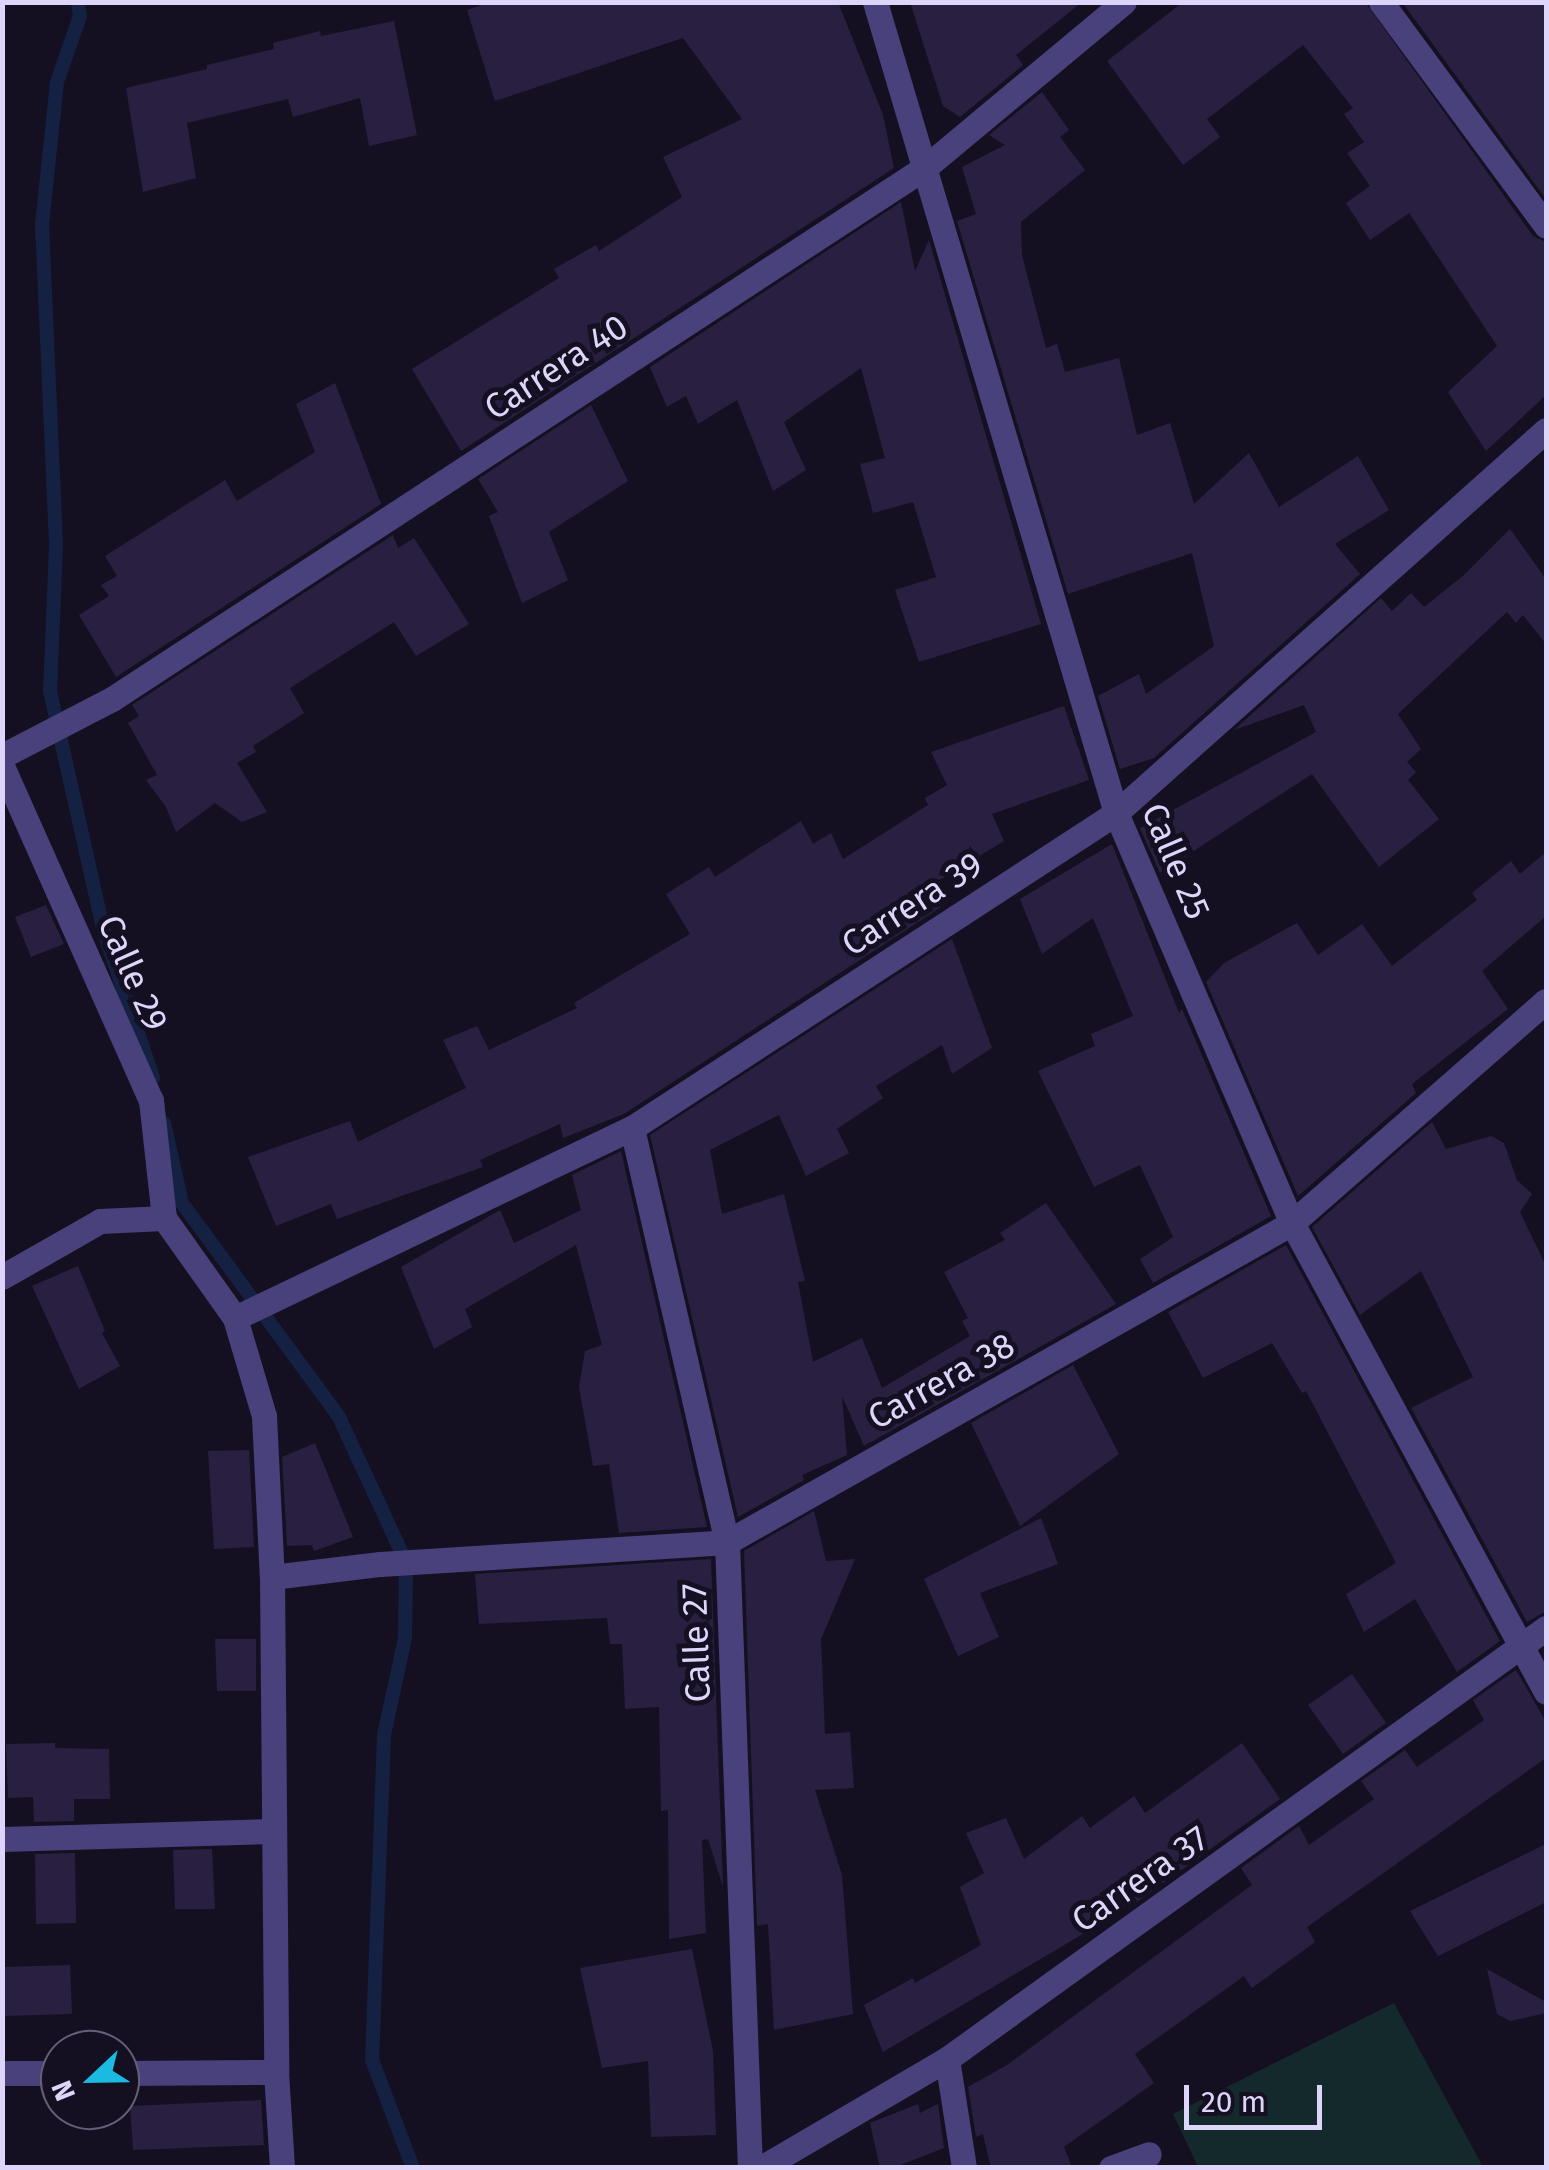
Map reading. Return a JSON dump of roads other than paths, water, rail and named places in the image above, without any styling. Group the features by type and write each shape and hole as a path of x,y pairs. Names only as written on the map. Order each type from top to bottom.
{"street":[{"name":"Calle 25","path":"875,2 927,166 1116,813 1292,1223 1546,1692"},
{"name":"Carrera 40","path":"7,757 112,699 927,166 1124,2"},
{"path":"1382,2 1546,226"},
{"name":"Carrera 39","path":"235,1318 632,1128 1116,813 1546,430"},
{"name":"Calle 29","path":"7,757 151,1100 164,1218"},
{"name":"Carrera 38","path":"272,1577 380,1564 728,1542 1292,1223 1546,1001"},
{"name":"Calle 27","path":"632,1128 728,1542 750,2168"},
{"path":"2,1276 100,1221 164,1218 235,1318 264,1416 272,1577 276,2072 282,2168"},
{"name":"Carrera 37","path":"761,2168 947,2059 1546,1628"},
{"path":"2,1839 274,1830"},
{"path":"947,2059 964,2168"},
{"path":"140,2072 276,2072"},
{"path":"2,2073 40,2073"},
{"path":"1111,2168 1149,2154"}],"waterway":[{"path":"78,2 80,16 57,82 42,224 56,544 50,691 103,929 153,1078"},
{"path":"164,1123 182,1203 339,1417 406,1562 405,1638 384,1735 372,2060 413,2168"}]}
